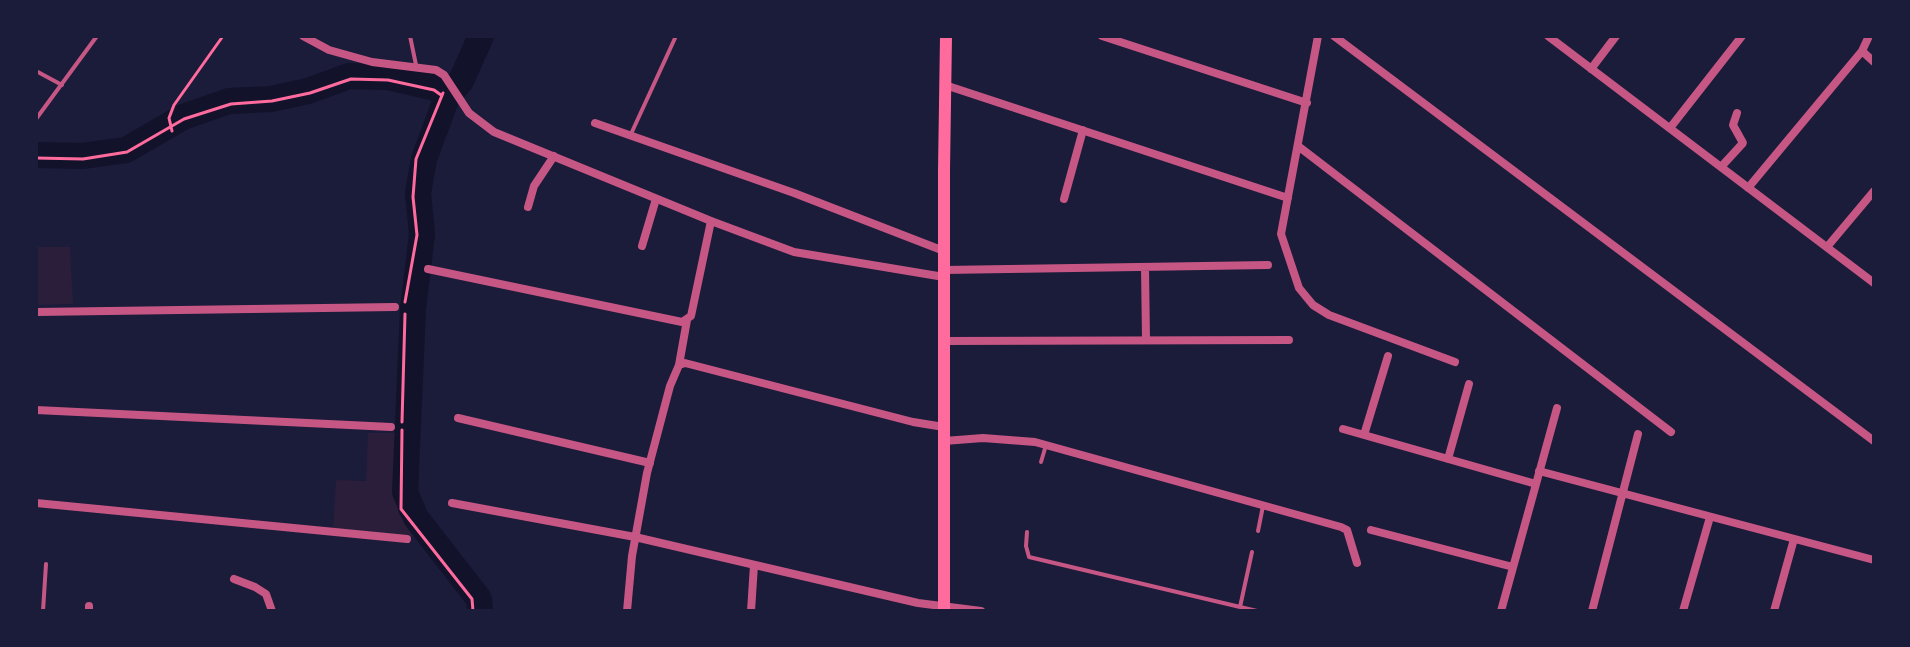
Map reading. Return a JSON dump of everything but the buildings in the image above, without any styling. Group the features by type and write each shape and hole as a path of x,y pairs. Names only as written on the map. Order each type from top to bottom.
{"main road":[{"path":"944,609 946,36"}],"street":[{"path":"303,36 315,44 372,62 436,70 462,105 484,126 656,199 794,252 944,274 1268,265"},
{"path":"1102,36 1307,103"},
{"path":"1318,36 1281,234 1299,288 1313,305 1329,315 1455,362"},
{"path":"1334,36 1874,441"},
{"path":"1548,36 1874,283"},
{"path":"1591,69 1616,36"},
{"path":"1670,128 1742,36"},
{"path":"1748,188 1862,51 1869,36"},
{"path":"1862,51 1874,62"},
{"path":"945,85 1288,198"},
{"path":"1721,167 1743,143 1733,125 1737,113"},
{"path":"595,123 794,193 944,251"},
{"path":"1064,199 1083,130"},
{"path":"1298,146 1671,432"},
{"path":"528,207 534,186 554,156"},
{"path":"1827,247 1874,191"},
{"path":"642,246 656,199"},
{"path":"627,611 635,537 650,463 670,386 679,365 711,221"},
{"path":"1145,267 1146,340"},
{"path":"428,269 673,321 687,320"},
{"path":"36,312 395,307"},
{"path":"944,341 1289,340"},
{"path":"1364,435 1388,356"},
{"path":"679,365 685,363 913,422 944,427"},
{"path":"1448,459 1469,384"},
{"path":"1501,611 1557,408"},
{"path":"36,410 391,427"},
{"path":"458,418 650,463"},
{"path":"1343,429 1536,484"},
{"path":"1592,611 1638,434"},
{"path":"944,441 1008,438 1046,445 1341,527 1347,530 1357,563"},
{"path":"1539,471 1874,560"},
{"path":"36,503 407,539"},
{"path":"452,503 635,537 944,609 981,611"},
{"path":"1683,611 1710,517"},
{"path":"1371,530 1513,567"},
{"path":"1774,611 1794,539"},
{"path":"751,611 754,565"},
{"path":"234,579 266,594 272,611"}],"lane":[{"path":"36,119 97,36"},
{"path":"410,36 416,67"},
{"path":"631,134 676,36"},
{"path":"36,71 62,85"},
{"path":"1041,462 1046,445"},
{"path":"1258,531 1263,506"},
{"path":"1027,532 1029,557 1257,611"},
{"path":"1240,607 1252,552"},
{"path":"43,611 46,564"}],"path":[{"path":"172,131 169,118 174,105 223,36"},
{"path":"36,158 83,159 127,152 184,119 231,104 272,101 310,93 351,79 388,80 434,90 441,95"},
{"path":"444,80 446,89 416,159 413,197 417,235 405,302 401,509 472,599 473,611"}],"shaded area":[{"path":"36,247 70,247 73,304 36,305"},
{"path":"368,433 398,433 398,513 418,537 333,529 336,480 366,481"}],"waterway":[{"path":"480,611 479,599 416,518 405,492 413,309 422,234 418,193 424,159 447,97 461,81 481,36"},
{"path":"36,155 82,156 126,150 183,117 229,101 271,99 308,91 349,76 388,77 436,88 447,97"}]}
